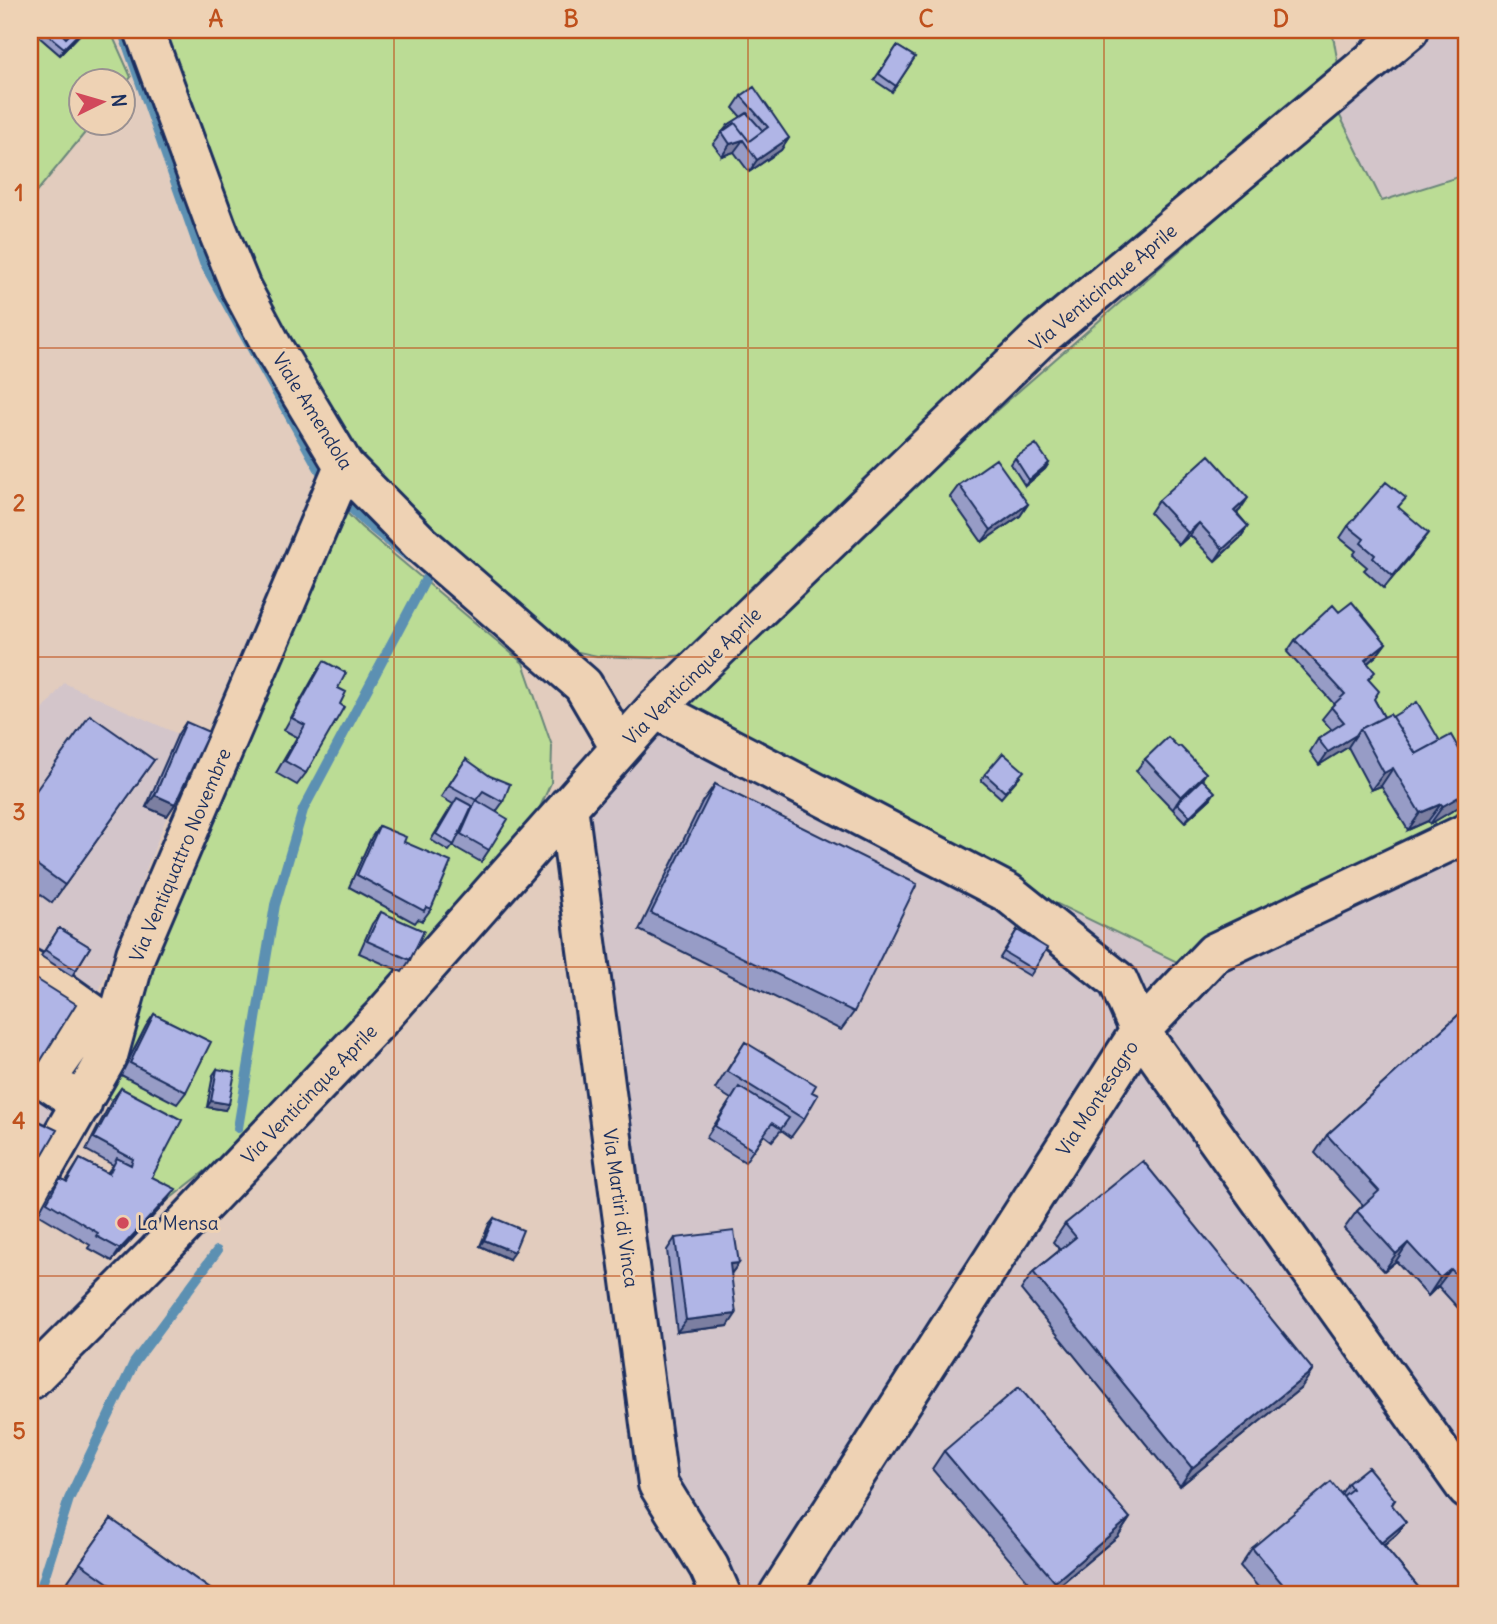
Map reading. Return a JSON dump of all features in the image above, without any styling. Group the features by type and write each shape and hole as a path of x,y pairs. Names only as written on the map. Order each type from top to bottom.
{"street":[{"name":"Viale Amendola","path":"144,30 241,288 272,346 335,487 421,544 583,685 620,748"},
{"name":"Via Venticinque Aprile","path":"30,1380 157,1253 380,1020 655,709 1040,338 1409,30"},
{"name":"Via Ventiquattro Novembre","path":"30,1192 108,1056 136,954 335,487"},
{"name":"Via Montesagro","path":"655,709 1007,893 1118,981 1140,1031 779,1594"},
{"name":"Via Martiri di Vinca","path":"568,806 658,1484 709,1567 721,1594"},
{"path":"1467,833 1214,953 1140,1031 1467,1489"},
{"path":"30,968 93,1014 46,1080 82,1104"}],"shaded area":[{"path":"1417,30 1467,30 1467,175 1382,201 1338,112"},
{"path":"64,683 178,734 147,807 167,816 99,991 110,998 30,1183 30,727"},
{"path":"655,709 1467,845 1467,1594 721,1594 658,1484 568,806"}],"green space":[{"path":"30,30 110,30 126,66 66,66 66,136 82,136 30,200"},
{"path":"150,30 1332,30 1341,81 708,653 652,658 597,656 546,645 348,463 277,343"},
{"path":"1338,112 1382,201 1467,174 1467,845 1208,977 655,709"},
{"path":"338,504 361,527 523,663 552,746 551,783 535,818 265,1124 167,1201 144,1189 112,1100 103,1096 145,956"}],"building":[{"path":"42,30 58,30 66,38 74,30 82,30 64,48"},
{"path":"897,46 915,57 896,86 879,74"},
{"path":"754,87 789,138 757,160 743,140 730,144 722,132 735,123 749,141 768,127 741,96"},
{"path":"747,113 763,131 749,141 735,123 729,127 728,125"},
{"path":"1036,444 1049,463 1029,480 1015,458"},
{"path":"1209,455 1248,498 1234,511 1248,526 1223,549 1199,523 1188,533 1158,501"},
{"path":"996,459 1028,504 991,530 959,485"},
{"path":"1386,482 1406,498 1398,507 1429,533 1393,576 1361,543 1364,539 1348,526"},
{"path":"1352,602 1386,643 1365,660 1375,672 1368,679 1379,691 1374,699 1384,717 1360,729 1356,735 1328,752 1318,739 1344,722 1331,707 1345,694 1295,640 1333,605 1339,612"},
{"path":"324,661 346,673 338,688 346,692 340,704 344,707 306,773 285,761 305,725 292,718"},
{"path":"1417,702 1440,741 1416,754 1392,717"},
{"path":"1390,714 1416,754 1451,735 1467,763 1467,792 1443,806 1441,804 1420,813 1393,768 1384,773 1360,729"},
{"path":"90,715 154,760 65,885 30,860 30,799"},
{"path":"186,722 209,732 175,804 155,795"},
{"path":"1168,737 1206,773 1181,797 1145,759"},
{"path":"1003,753 1024,771 1005,792 985,774"},
{"path":"466,759 490,776 510,784 503,802 483,791 476,800 449,785"},
{"path":"1202,779 1215,792 1190,816 1177,803"},
{"path":"715,784 917,884 854,1012 651,913"},
{"path":"457,798 472,806 454,845 436,834"},
{"path":"476,800 508,819 489,850 461,834"},
{"path":"379,826 406,837 404,842 451,862 431,909 426,907 424,911 357,875"},
{"path":"381,912 424,931 410,960 367,941"},
{"path":"59,928 90,947 76,970 45,950"},
{"path":"1017,930 1047,948 1034,970 1004,952"},
{"path":"30,975 76,1004 30,1078"},
{"path":"1467,1007 1467,1286 1451,1269 1440,1278 1408,1243 1396,1254 1357,1211 1379,1191 1327,1135"},
{"path":"154,1014 211,1042 186,1092 130,1063"},
{"path":"745,1042 816,1085 812,1092 818,1095 804,1119 727,1071"},
{"path":"217,1069 235,1072 229,1104 211,1101"},
{"path":"739,1087 789,1118 781,1129 772,1123 753,1150 715,1126"},
{"path":"121,1088 182,1120 152,1177 176,1189 120,1249 47,1202 60,1178 67,1182 80,1159 109,1174 117,1158 131,1165 133,1159 94,1138"},
{"path":"34,1119 57,1130 33,1171 30,1169 30,1127"},
{"path":"1143,1161 1313,1370 1192,1468 1033,1272 1076,1237 1065,1224"},
{"path":"494,1218 523,1230 514,1252 484,1240"},
{"path":"734,1231 739,1263 730,1264 736,1314 686,1320 675,1238"},
{"path":"1019,1387 1130,1518 1055,1582 944,1451"},
{"path":"1368,1467 1395,1500 1391,1504 1406,1522 1381,1543 1343,1496 1352,1489 1348,1483"},
{"path":"1331,1482 1424,1594 1291,1594 1252,1548"},
{"path":"111,1519 217,1594 124,1594 80,1563"}],"waterway":[{"path":"122,30 204,263 327,483"},
{"path":"340,497 365,522 410,558"},
{"path":"238,1128 275,905 303,810 429,573 422,568"},
{"path":"39,1594 69,1499 134,1363 217,1251"}],"place":[{"name":"La Mensa","path":"123,1223"}]}
